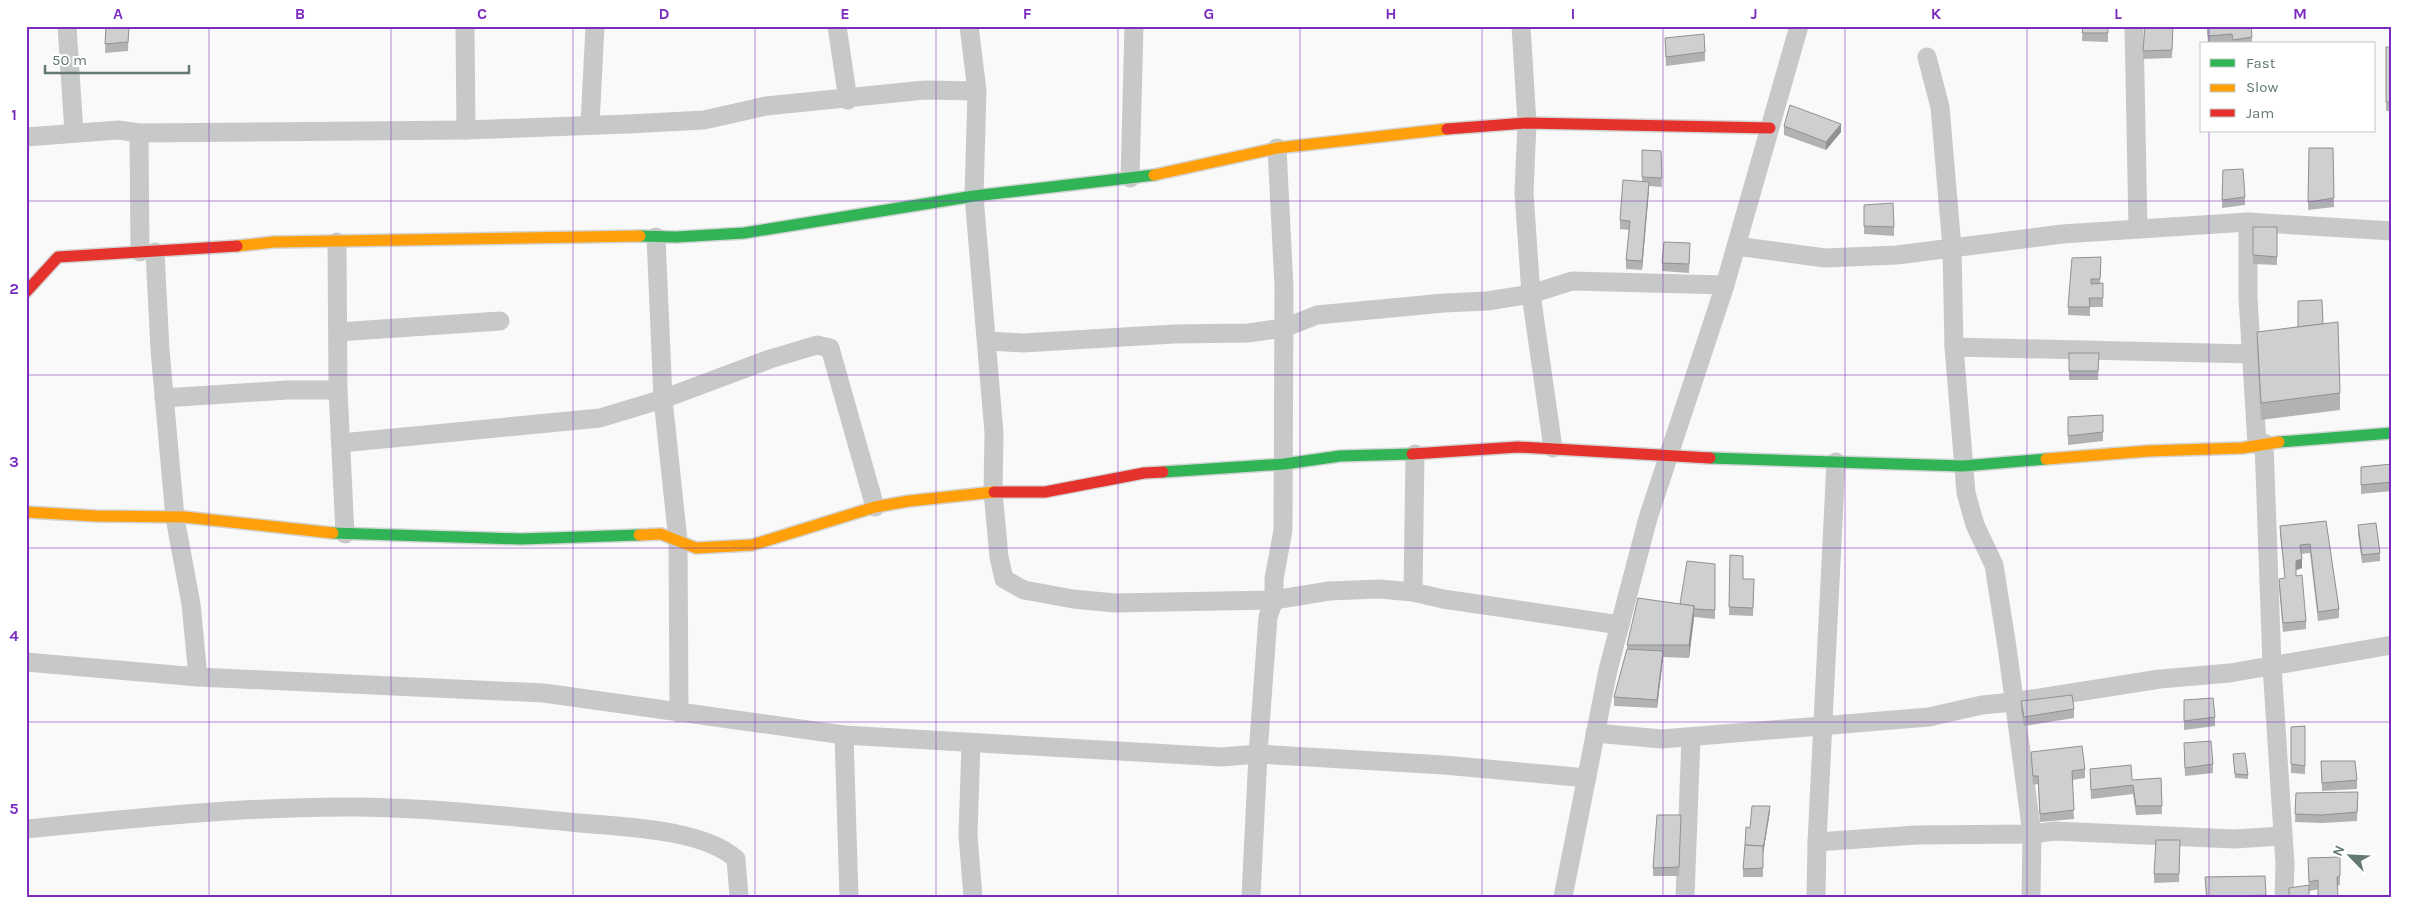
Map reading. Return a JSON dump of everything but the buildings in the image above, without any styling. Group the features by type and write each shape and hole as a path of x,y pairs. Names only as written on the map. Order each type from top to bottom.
{"street":[{"path":"67,26 74,133"},
{"path":"466,26 466,130"},
{"path":"590,124 595,26"},
{"path":"837,26 848,100"},
{"path":"969,26 977,91 974,196 988,341 994,433 993,492 999,557 1004,579 1024,590 1073,600 1115,603 1274,600 1329,591 1379,589 1413,592 1443,599 1620,625"},
{"path":"1130,178 1134,26"},
{"path":"1521,26 1527,123 1524,193 1531,294 1553,448"},
{"path":"1563,897 1595,733 1620,625 1648,518 1725,286 1799,26"},
{"path":"2134,26 2138,229"},
{"path":"1927,57 1940,107 1952,248 1954,347 1966,492 1975,525 1994,566 2007,647 2013,702 2026,774 2032,834 2031,897"},
{"path":"26,137 118,130 139,132 466,130 704,120 766,106 848,100 925,90 977,91"},
{"path":"26,292 58,257 274,242 406,242 512,237 656,237 744,233 974,196 1157,175 1277,148 1425,130 1527,123 1770,128"},
{"path":"139,132 147,252 164,398 175,518 191,604 198,677"},
{"path":"1250,897 1268,617 1274,600 1274,578 1283,530 1284,328 1277,148"},
{"path":"1736,246 1825,258 1898,255 2062,234 2248,222 2392,231"},
{"path":"2248,222 2250,354 2260,444 2285,864 2284,897"},
{"path":"656,237 662,399 678,542 679,713"},
{"path":"337,242 338,390 345,534"},
{"path":"988,341 1023,343 1174,334 1248,333 1284,328 1317,315 1444,303 1487,301 1531,294 1572,281 1725,286"},
{"path":"338,332 500,321"},
{"path":"341,443 600,418 662,399 779,356 817,345 830,348 875,506"},
{"path":"1954,347 2250,354"},
{"path":"164,398 287,390 338,390"},
{"path":"26,512 257,523 345,534 521,539 661,534 696,548 752,545 875,506 993,492 1046,492 1144,473 1284,464 1340,456 1415,454 1518,446 1668,457 1963,466 2148,451 2242,448 2288,440 2392,433"},
{"path":"1413,592 1415,454"},
{"path":"1816,897 1817,842 1836,462"},
{"path":"1595,733 1662,739 1929,717 1982,705 2013,702 2160,679 2230,673 2392,645"},
{"path":"26,662 198,677 544,693 844,735 971,743 1049,745 1222,757 1258,754 1444,765 1587,778"},
{"path":"844,735 850,897"},
{"path":"1684,897 1691,737"},
{"path":"971,743 968,835 973,897"},
{"path":"26,829 200,812 357,807 450,811 612,826 692,837 707,841 726,850 736,859 739,897"},
{"path":"1817,842 1916,835 2064,832 2234,839 2282,836"}],"traffic: fast":[{"path":"640,236 676,237 744,233 974,196 1154,175"},
{"path":"2279,442 2392,433"},
{"path":"1163,472 1284,464 1340,456 1412,454"},
{"path":"1710,458 1963,466 2046,459"},
{"path":"333,533 521,539 639,535"}],"traffic: slow":[{"path":"1154,175 1277,148 1447,129"},
{"path":"237,246 274,242 640,236"},
{"path":"2046,459 2148,451 2242,448 2279,442"},
{"path":"639,535 661,534 696,548 752,545 875,507 909,501 994,492"},
{"path":"26,512 96,516 184,517 333,533"}],"traffic: jam":[{"path":"1447,129 1527,123 1770,128"},
{"path":"26,292 58,257 237,246"},
{"path":"1412,454 1518,447 1710,458"},
{"path":"994,492 1045,492 1144,473 1163,472"}]}
